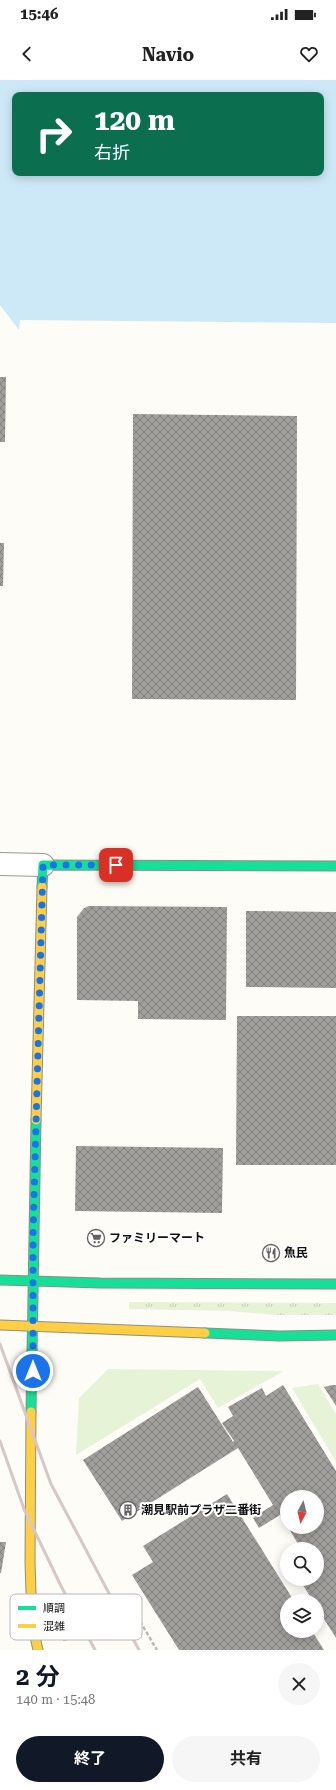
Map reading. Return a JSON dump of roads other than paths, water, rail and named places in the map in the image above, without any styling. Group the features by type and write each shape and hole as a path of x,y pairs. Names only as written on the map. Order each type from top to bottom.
{"street":[{"path":"0,864 336,866"},
{"path":"31,1594 30,1562 33,1281 43,865"},
{"path":"0,1280 336,1284"},
{"path":"0,1325 280,1336 336,1335"},
{"path":"36,1640 38,1650"}],"water":[{"path":"0,80 336,80 336,323 20,320 19,330 0,305"}],"railway":[{"path":"0,1344 51,1484 109,1594"},
{"path":"0,1441 24,1509 65,1594"},
{"path":"90,1640 95,1650"},
{"path":"134,1640 139,1650"}],"place":[{"name":"ファミリーマート","path":"96,1238"},
{"name":"魚民","path":"271,1253"},
{"name":"潮見駅前プラザ二番街","path":"128,1510"}]}
